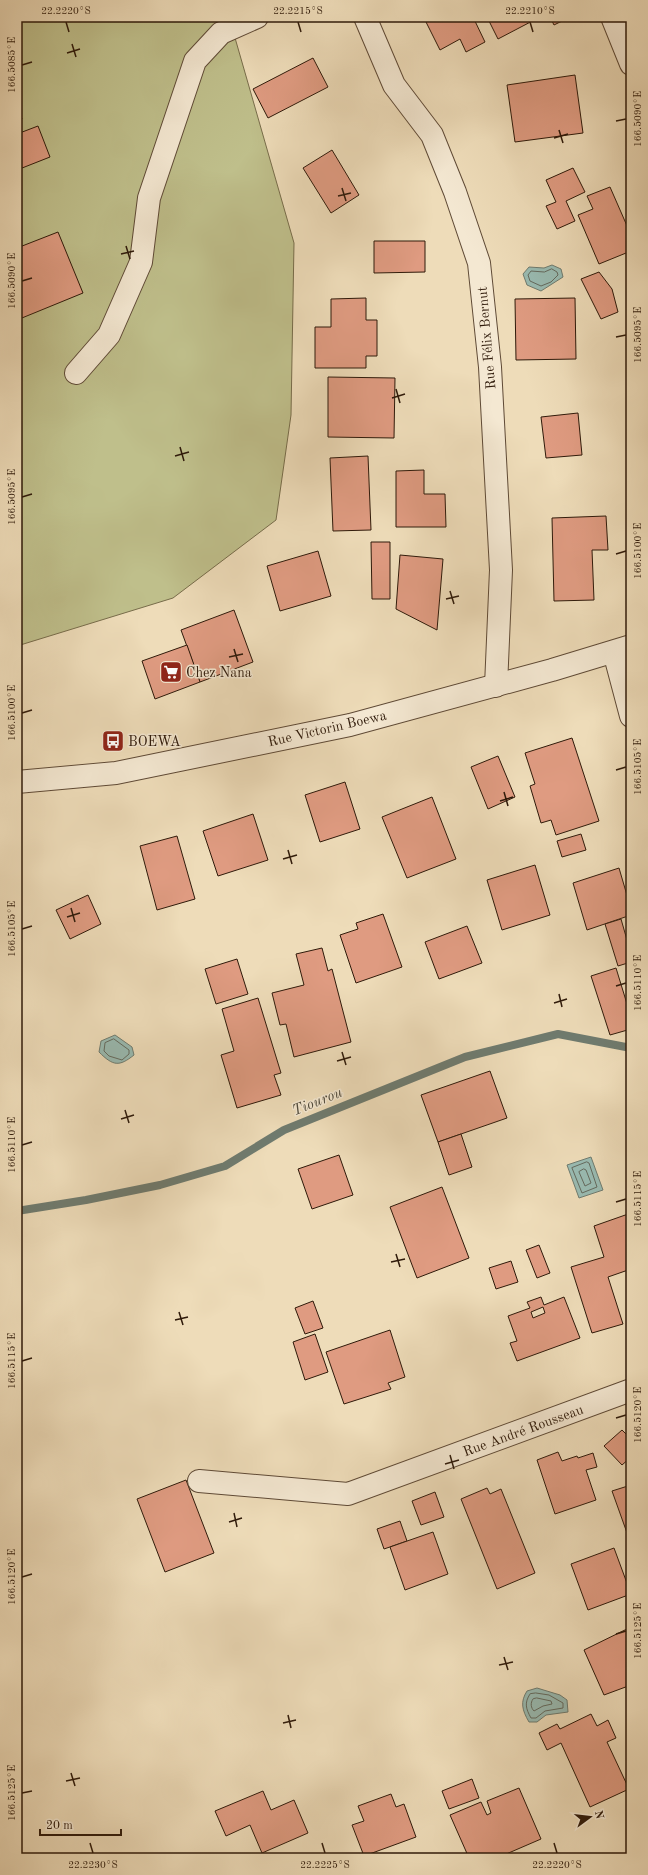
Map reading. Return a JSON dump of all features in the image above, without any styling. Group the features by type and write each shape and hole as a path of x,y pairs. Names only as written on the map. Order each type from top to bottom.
{"street":[{"path":"76,372 109,335 140,262 149,198 166,143 195,61 221,33 257,17"},
{"name":"Rue Félix Bernut","path":"365,17 394,86 432,136 455,192 479,263 490,367 501,570 496,686"},
{"path":"612,17 631,64"},
{"path":"622,649 631,716"},
{"name":"Rue Victorin Boewa","path":"17,782 116,773 350,725 496,686 622,649"},
{"name":"Rue André Rousseau","path":"199,1481 348,1494 631,1390"}],"green space":[{"path":"17,17 229,17 294,243 291,415 276,520 173,598 17,646"}],"water":[{"path":"552,265 561,269 563,277 541,291 527,285 523,274 529,267 544,268"},
{"path":"115,1035 132,1047 134,1055 124,1062 112,1062 99,1052 101,1041"},
{"path":"591,1157 603,1190 579,1198 567,1165"},
{"path":"537,1688 560,1695 567,1700 568,1712 546,1715 537,1722 529,1722 523,1710 523,1699 527,1691"}],"building":[{"path":"436,17 473,17 485,42 466,52 460,39 440,50 426,22"},
{"path":"487,17 540,17 498,39"},
{"path":"550,17 563,17 564,20 554,25"},
{"path":"313,58 328,87 268,118 253,89"},
{"path":"575,75 583,133 515,142 507,85"},
{"path":"17,106 22,119 17,121"},
{"path":"38,126 50,157 17,170 17,134"},
{"path":"332,150 359,195 331,213 303,168"},
{"path":"573,168 585,192 566,201 575,221 557,229 546,206 556,202 546,180"},
{"path":"610,187 631,235 631,251 599,264 578,215 593,209 587,196"},
{"path":"58,232 83,293 17,320 17,248"},
{"path":"374,241 425,241 425,272 374,273"},
{"path":"599,272 612,289 618,312 601,319 581,279"},
{"path":"366,298 366,320 377,320 377,356 366,356 366,368 315,368 315,327 331,327 331,299"},
{"path":"575,298 576,359 516,360 515,299"},
{"path":"328,377 395,378 394,438 328,437"},
{"path":"578,413 582,455 546,458 541,417"},
{"path":"368,456 371,530 333,531 330,458"},
{"path":"424,470 424,494 445,494 446,527 396,527 396,471"},
{"path":"606,516 608,550 592,550 594,600 554,601 552,518"},
{"path":"371,542 390,542 390,599 372,599"},
{"path":"318,551 331,596 280,611 267,566"},
{"path":"400,555 443,559 437,630 396,609"},
{"path":"234,610 253,662 200,682 181,630"},
{"name":"Chez Nana","path":"187,645 200,682 155,699 142,661"},
{"path":"572,738 599,821 556,835 551,820 541,823 530,786 535,784 525,753"},
{"path":"498,756 515,797 488,809 471,767"},
{"path":"345,782 360,829 320,842 305,795"},
{"path":"432,797 456,859 407,878 382,817"},
{"path":"253,814 268,860 218,876 203,831"},
{"path":"581,834 586,850 562,857 557,841"},
{"path":"177,836 195,899 157,910 140,846"},
{"path":"535,865 550,915 502,930 487,880"},
{"path":"619,868 631,909 631,915 587,930 573,883"},
{"path":"88,895 101,924 70,939 56,910"},
{"path":"383,914 402,967 356,983 340,935 358,929 356,923"},
{"path":"621,919 631,954 631,962 618,966 605,924"},
{"path":"467,926 482,963 439,979 425,942"},
{"path":"322,948 328,971 332,969 351,1042 294,1057 286,1024 280,1025 272,993 304,985 296,954"},
{"path":"237,959 248,994 216,1004 205,969"},
{"path":"616,968 631,1017 631,1029 610,1035 591,976"},
{"path":"258,998 281,1073 274,1075 281,1095 237,1108 221,1055 234,1051 222,1009"},
{"path":"490,1071 507,1118 438,1142 421,1095"},
{"path":"461,1134 472,1167 449,1175 438,1142"},
{"path":"339,1155 353,1195 312,1209 298,1169"},
{"path":"442,1187 469,1258 417,1278 390,1207"},
{"path":"631,1213 631,1269 608,1277 623,1324 592,1333 571,1267 604,1257 594,1226"},
{"path":"539,1245 550,1273 537,1278 526,1250"},
{"path":"511,1261 518,1282 496,1289 489,1268"},
{"path":"541,1297 544,1305 564,1297 580,1338 517,1361 510,1343 517,1341 508,1316 530,1308 527,1302","holes":["543,1307 545,1313 533,1318 531,1312"]},
{"path":"313,1301 323,1328 305,1334 295,1308"},
{"path":"390,1330 405,1377 388,1383 391,1389 344,1404 326,1352"},
{"path":"315,1334 328,1372 305,1380 293,1342"},
{"path":"622,1430 631,1439 631,1457 622,1465 604,1446"},
{"path":"558,1452 562,1461 593,1453 597,1467 586,1470 596,1500 555,1514 537,1460"},
{"path":"186,1480 214,1553 165,1572 137,1499"},
{"path":"631,1485 631,1544 612,1491"},
{"path":"487,1488 490,1494 501,1489 535,1573 497,1589 461,1499"},
{"path":"435,1492 444,1517 421,1525 412,1501"},
{"path":"400,1521 407,1541 384,1549 377,1529"},
{"path":"433,1532 448,1574 405,1590 390,1547"},
{"path":"614,1548 631,1594 588,1610 571,1564"},
{"path":"631,1627 631,1685 604,1695 584,1650"},
{"path":"591,1714 597,1726 608,1720 616,1738 607,1742 629,1789 590,1807 561,1743 547,1750 539,1733 557,1724 560,1729"},
{"path":"472,1779 479,1798 449,1809 442,1791"},
{"path":"519,1788 541,1839 497,1858 469,1858 450,1815 481,1802 487,1815 491,1813 487,1801"},
{"path":"263,1791 271,1810 294,1800 308,1833 262,1853 250,1825 226,1836 215,1811"},
{"path":"391,1794 396,1807 404,1804 416,1837 364,1856 352,1825 364,1821 358,1806"}],"waterway":[{"name":"Tiourou","path":"17,1211 86,1200 160,1185 225,1166 284,1130 465,1057 558,1034 631,1048"}],"place":[{"name":"Chez Nana","path":"171,672"},
{"name":"BOEWA","path":"113,741"}]}
